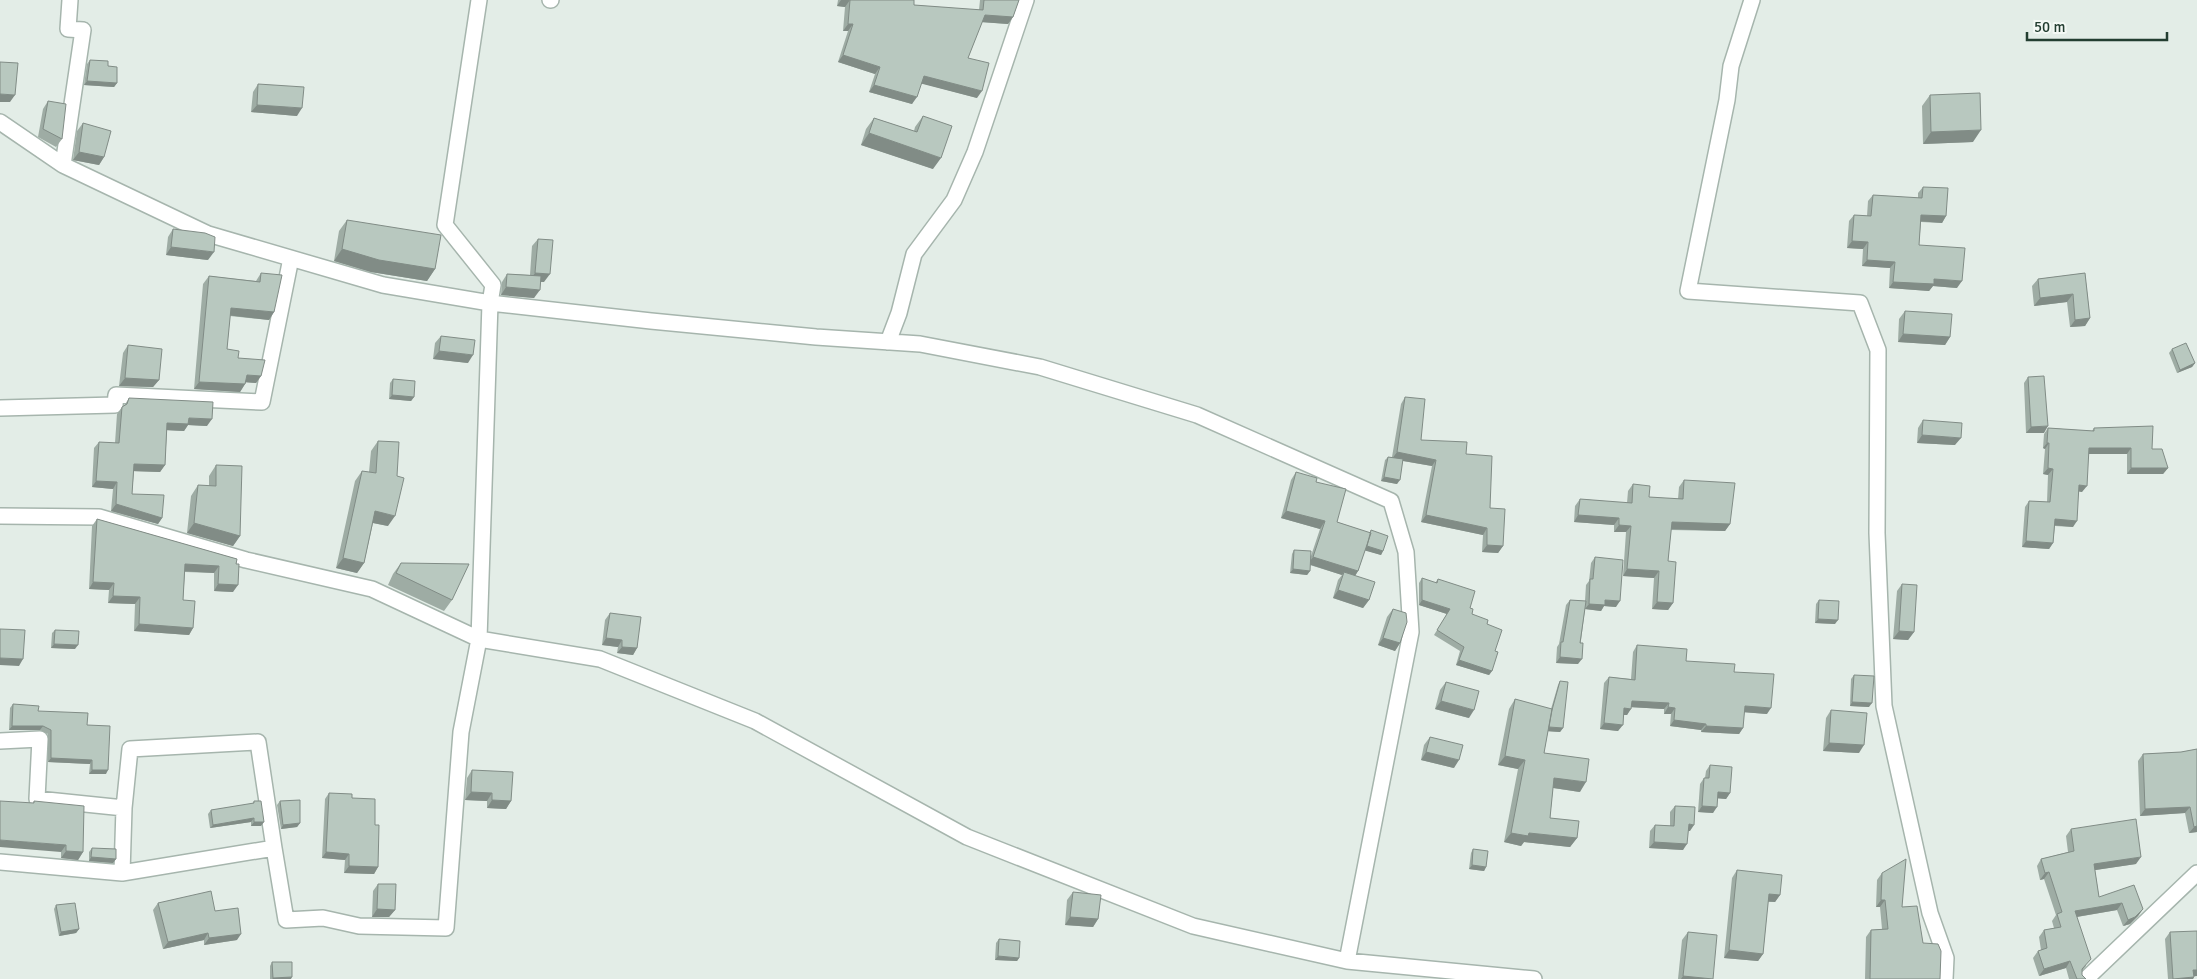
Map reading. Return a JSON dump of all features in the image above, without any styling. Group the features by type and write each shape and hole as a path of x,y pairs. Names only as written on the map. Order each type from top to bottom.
{"street":[{"path":"63,165 83,30 68,29 70,0"},
{"path":"122,873 124,808 130,749 258,742 286,920 322,918 359,926 446,928 461,732 479,639 490,303 493,285 444,225 479,0"},
{"path":"888,342 914,254 954,200 974,152 1026,0"},
{"path":"1752,0 1731,66 1727,100 1688,291 1860,304 1878,350 1877,533 1884,706 1930,913 1946,958 1945,979"},
{"path":"0,122 63,165 208,234 383,285 490,303 650,321 920,344 1040,368 1197,415 1391,501 1406,552 1411,632 1347,961"},
{"path":"0,408 115,405 116,395 262,402 291,258"},
{"path":"0,516 99,517 246,560 372,589 479,639 600,659 754,721 967,837 1193,926 1347,961 1468,976 1534,979"},
{"path":"0,741 40,739 37,799 124,808"},
{"path":"0,862 122,873 274,848"},
{"path":"2086,979 2197,872"}],"building":[{"path":"850,0 914,0 914,5 983,10 984,0 1019,0 1013,17 985,15 968,58 989,63 982,91 924,76 917,97 874,85 880,67 843,55 853,24 848,24"},
{"path":"90,60 108,61 108,66 117,67 117,83 87,81"},
{"path":"0,62 18,63 15,95 0,94"},
{"path":"258,84 304,87 302,108 257,105"},
{"path":"1980,93 1981,130 1931,132 1930,95"},
{"path":"48,101 66,104 62,139 43,129"},
{"path":"923,116 952,126 941,158 869,133 874,118 917,132"},
{"path":"83,123 111,131 104,157 79,152"},
{"path":"1923,187 1948,188 1946,216 1921,215 1919,245 1965,248 1962,281 1934,279 1934,284 1893,282 1895,262 1867,260 1868,242 1852,241 1854,215 1871,216 1873,195 1922,198"},
{"path":"347,220 441,235 435,269 379,260 342,249"},
{"path":"173,229 205,233 215,237 214,252 171,247"},
{"path":"538,239 553,240 550,274 535,273"},
{"path":"261,273 282,275 274,312 231,308 227,349 239,351 238,358 265,360 261,376 247,375 245,384 199,382 209,276 260,282"},
{"path":"2085,273 2090,318 2075,320 2073,294 2040,298 2038,279"},
{"path":"507,274 541,276 540,290 506,287"},
{"path":"1905,311 1952,314 1950,337 1903,334"},
{"path":"441,336 475,340 473,355 439,351"},
{"path":"2186,343 2195,363 2180,370 2172,349"},
{"path":"128,345 162,349 159,380 125,378"},
{"path":"2044,376 2048,426 2031,427 2028,377"},
{"path":"393,379 415,381 414,397 392,395"},
{"path":"1405,397 1425,399 1421,440 1467,442 1466,454 1492,456 1490,508 1505,509 1503,546 1487,545 1487,528 1426,515 1436,460 1397,452"},
{"path":"129,398 213,402 212,419 189,418 188,424 167,423 165,465 134,464 132,494 164,495 162,518 116,504 117,482 96,481 99,442 119,443 122,407 127,404"},
{"path":"1923,420 1962,423 1961,438 1922,435"},
{"path":"2153,426 2152,449 2162,449 2168,468 2131,468 2131,448 2089,448 2087,486 2079,485 2077,521 2055,519 2053,543 2026,541 2029,501 2050,502 2053,469 2048,468 2048,428 2094,431 2094,428"},
{"path":"378,441 399,442 397,476 404,478 395,516 375,511 364,563 343,558 362,471 376,473"},
{"path":"1388,457 1403,459 1400,480 1384,477"},
{"path":"216,465 242,466 240,536 194,523 198,485 216,486"},
{"path":"1296,472 1317,478 1316,482 1346,489 1337,522 1371,533 1358,571 1313,557 1325,521 1286,511"},
{"path":"1684,480 1735,483 1730,524 1672,522 1668,561 1676,562 1673,603 1657,602 1659,571 1627,569 1631,526 1619,525 1619,518 1578,515 1580,499 1632,503 1633,484 1650,486 1649,497 1683,499"},
{"path":"97,519 237,559 236,564 239,564 238,585 218,584 219,566 185,564 183,600 195,601 193,628 139,624 140,597 113,596 114,583 93,582"},
{"path":"1371,530 1388,536 1383,551 1367,546"},
{"path":"1294,550 1311,551 1310,571 1293,569"},
{"path":"1595,557 1623,560 1620,601 1605,600 1605,605 1589,604 1590,579 1593,579"},
{"path":"401,563 469,564 452,600 396,573"},
{"path":"1344,572 1375,582 1369,600 1338,590"},
{"path":"1422,578 1437,583 1438,579 1475,591 1470,608 1473,609 1472,614 1488,620 1487,624 1502,630 1495,651 1498,652 1492,671 1459,660 1464,647 1437,630 1450,609 1422,600"},
{"path":"1902,584 1917,585 1914,632 1899,631"},
{"path":"1570,600 1586,601 1580,643 1583,643 1582,659 1560,657 1561,642 1563,642"},
{"path":"1819,600 1839,601 1838,620 1818,619"},
{"path":"1393,609 1406,613 1407,622 1400,643 1383,638"},
{"path":"610,613 641,617 637,648 622,647 622,640 606,638"},
{"path":"0,629 25,630 23,659 0,658"},
{"path":"55,630 79,631 78,645 54,644"},
{"path":"1637,645 1687,649 1686,661 1735,664 1734,672 1774,674 1771,708 1745,706 1743,728 1706,726 1706,724 1674,720 1675,708 1668,707 1669,703 1632,701 1631,709 1624,708 1623,725 1604,723 1609,677 1635,680"},
{"path":"1854,675 1874,676 1872,703 1852,702"},
{"path":"1560,681 1568,682 1563,728 1549,727 1552,710"},
{"path":"1446,682 1479,691 1474,710 1441,701"},
{"path":"1515,699 1552,709 1544,753 1589,759 1586,782 1554,778 1550,818 1579,821 1577,838 1529,833 1528,836 1511,833 1525,760 1505,756"},
{"path":"13,704 39,706 38,711 88,713 87,725 110,726 108,770 92,770 92,760 51,758 51,730 43,726 12,726"},
{"path":"1831,710 1867,713 1864,745 1829,743"},
{"path":"1430,737 1463,745 1459,760 1426,752"},
{"path":"2197,749 2197,826 2194,827 2190,807 2145,809 2143,754 2181,752"},
{"path":"1710,765 1732,767 1730,793 1718,792 1717,807 1702,806 1704,778 1709,778"},
{"path":"472,770 513,772 511,801 492,800 492,793 471,792"},
{"path":"329,793 352,794 352,798 375,799 375,825 379,825 378,867 349,866 349,854 326,852"},
{"path":"300,800 300,823 283,825 280,801"},
{"path":"0,801 34,803 34,801 84,806 83,852 66,851 66,845 0,840"},
{"path":"254,801 261,801 264,822 254,822 254,818 213,825 211,810 254,803"},
{"path":"1675,806 1695,807 1694,825 1689,824 1687,844 1654,842 1655,825 1674,826"},
{"path":"2136,819 2141,857 2094,864 2099,897 2134,885 2143,909 2135,917 2128,920 2122,903 2075,911 2091,959 2082,969 2082,975 2086,979 2077,979 2070,961 2044,969 2038,951 2047,948 2044,930 2061,927 2057,914 2062,912 2049,872 2045,873 2041,859 2074,851 2071,829"},
{"path":"92,848 116,849 116,859 91,857"},
{"path":"1473,849 1488,851 1486,867 1472,865"},
{"path":"1906,859 1902,907 1917,906 1923,943 1938,944 1941,951 1940,979 1870,979 1871,930 1888,929 1885,900 1881,900 1882,873"},
{"path":"1737,870 1782,875 1780,895 1769,894 1763,954 1729,950"},
{"path":"378,884 396,884 395,910 377,909"},
{"path":"211,891 215,911 238,908 241,934 209,938 208,933 168,942 158,903"},
{"path":"1073,892 1101,895 1098,919 1070,917"},
{"path":"75,903 79,929 61,932 56,905"},
{"path":"2197,931 2197,970 2193,970 2194,977 2173,979 2170,932"},
{"path":"1688,932 1717,935 1713,979 1683,976"},
{"path":"999,939 1020,941 1019,958 998,956"},
{"path":"272,962 292,962 292,977 273,978"}]}
